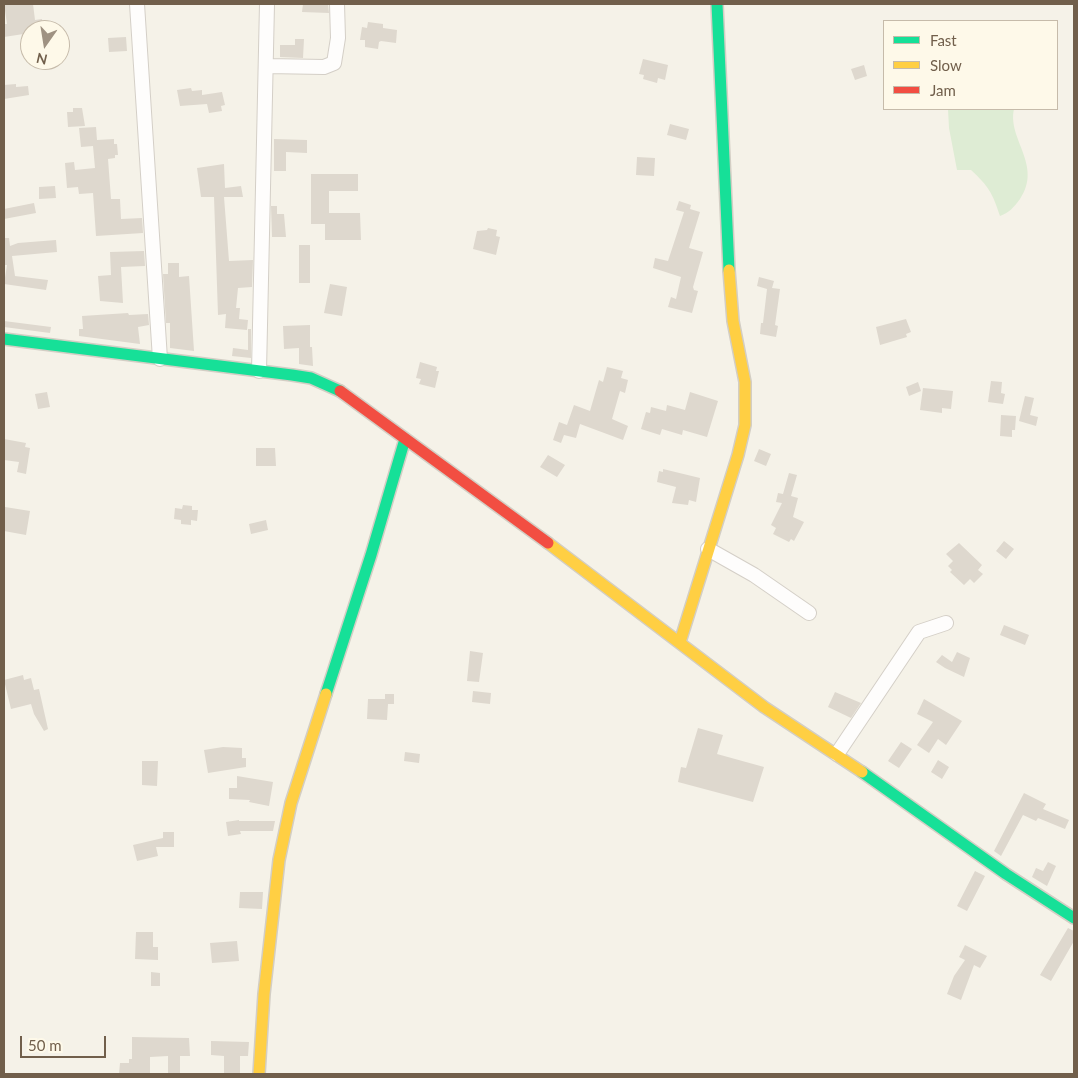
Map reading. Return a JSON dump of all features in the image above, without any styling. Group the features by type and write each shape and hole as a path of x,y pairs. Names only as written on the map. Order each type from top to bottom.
{"street":[{"path":"137,4 160,359"},
{"path":"259,371 267,4"},
{"path":"266,66 324,67 334,63 338,38 337,4"},
{"path":"680,642 738,455 745,425 745,382 733,321 726,234 718,4"},
{"path":"4,339 311,378 326,383 405,439 764,706 838,754 1006,874 1074,918"},
{"path":"259,1074 264,994 278,870 291,803 371,555 405,439"},
{"path":"708,549 754,575 809,612"},
{"path":"838,754 919,632 930,626 946,623"}],"green space":[{"path":"948,110 1014,110 1015,131 1023,152 1028,175 1026,187 1020,199 1006,213 1000,216 989,190 971,170 957,170 949,128"}],"building":[{"path":"4,4 33,4 35,20 20,20 20,35 4,37 4,24 7,24"},
{"path":"303,4 328,4 329,13 302,12"},
{"path":"368,22 383,24 383,28 397,30 396,43 381,41 379,42 378,49 365,47 365,40 360,40 362,27 367,28"},
{"path":"126,37 127,51 109,52 108,38"},
{"path":"295,39 304,39 303,58 280,57 280,45 295,45"},
{"path":"643,59 668,65 665,80 658,78 657,83 643,79 644,75 639,74"},
{"path":"864,65 867,76 855,80 851,69"},
{"path":"16,84 16,87 28,86 29,95 4,99 4,85"},
{"path":"191,88 192,91 202,90 202,95 222,92 225,105 221,106 222,111 209,113 207,104 180,106 177,90"},
{"path":"73,108 82,108 85,126 68,127 67,112 73,112"},
{"path":"670,124 689,129 686,140 667,135"},
{"path":"96,127 97,140 114,139 114,144 117,144 118,155 115,155 115,158 108,159 111,199 120,199 121,219 142,218 143,233 96,236 93,193 79,194 78,187 67,188 65,163 74,162 75,170 95,168 93,146 81,147 79,128"},
{"path":"274,139 307,140 307,153 286,152 286,171 274,171"},
{"path":"637,157 655,158 654,176 636,175"},
{"path":"224,164 225,188 241,186 243,197 224,197 229,261 253,260 252,287 238,288 236,308 240,308 239,319 248,320 247,330 225,328 226,314 218,315 214,197 201,197 197,168"},
{"path":"311,174 358,174 358,191 329,191 329,213 360,213 361,240 325,240 325,224 311,224"},
{"path":"55,186 56,198 39,199 39,187"},
{"path":"679,201 691,205 690,209 700,212 689,248 703,252 693,287 694,290 698,291 692,313 668,307 671,297 676,299 681,277 653,268 655,258 668,261 684,212 676,210"},
{"path":"34,203 36,213 4,219 4,209"},
{"path":"271,206 277,206 277,214 284,214 286,237 272,237"},
{"path":"488,228 497,230 496,236 500,237 496,255 473,249 477,231 487,230"},
{"path":"4,238 9,238 10,246 18,243 56,240 57,252 12,256 15,276 48,280 46,290 4,284 7,265 4,265"},
{"path":"299,245 310,245 310,283 299,283"},
{"path":"144,251 145,266 121,267 123,303 100,301 98,276 111,275 110,252"},
{"path":"168,263 179,263 179,277 189,276 194,351 170,348 170,323 166,323 163,274 168,274"},
{"path":"759,277 774,281 772,288 780,289 775,325 778,326 776,337 760,334 767,289 757,286"},
{"path":"330,284 347,287 342,316 324,313"},
{"path":"128,313 129,315 148,314 149,325 138,327 140,344 79,336 79,329 83,329 82,316"},
{"path":"906,319 911,332 906,334 907,337 880,345 876,327"},
{"path":"4,321 51,327 50,333 4,327"},
{"path":"310,325 310,347 312,347 313,366 299,364 299,348 284,349 283,326"},
{"path":"248,329 251,329 251,358 232,356 233,348 248,350"},
{"path":"420,362 437,367 436,371 439,371 435,388 419,384 421,379 416,378"},
{"path":"607,367 623,371 621,378 628,380 625,393 620,391 612,419 628,426 623,440 580,424 576,438 564,435 561,443 553,440 559,422 567,425 574,405 590,411 599,380 603,382"},
{"path":"991,381 1002,382 1001,393 1005,394 1003,404 988,402"},
{"path":"918,382 921,391 909,396 906,387"},
{"path":"923,388 953,391 951,409 942,408 942,413 920,410"},
{"path":"47,392 50,407 38,409 35,394"},
{"path":"690,392 718,401 707,437 683,430 682,435 662,429 660,435 641,429 646,412 650,413 651,407 666,411 667,405 685,410"},
{"path":"1025,396 1034,398 1030,415 1038,417 1036,426 1019,421"},
{"path":"1001,415 1016,416 1015,430 1012,430 1012,437 1000,436"},
{"path":"4,439 26,443 25,447 30,448 26,474 17,472 19,462 4,460"},
{"path":"256,448 275,448 276,466 256,466"},
{"path":"759,449 771,454 766,466 754,461"},
{"path":"548,455 565,465 557,477 540,467"},
{"path":"663,469 700,478 696,502 689,500 688,505 672,503 676,487 657,482 659,471 663,472"},
{"path":"789,473 797,475 791,496 798,498 793,517 804,522 794,541 791,539 789,542 773,534 776,528 771,525 782,503 776,502 778,493 783,494"},
{"path":"183,505 192,506 192,510 198,510 197,521 191,520 191,525 181,524 181,520 174,519 175,508 182,509"},
{"path":"5,507 30,511 26,535 4,531"},
{"path":"266,520 268,530 251,534 249,524"},
{"path":"1004,541 1014,549 1006,559 996,551"},
{"path":"959,543 982,565 978,570 983,574 974,583 970,579 964,585 950,572 952,570 948,566 953,561 946,554"},
{"path":"1004,625 1029,635 1025,645 1000,635"},
{"path":"470,651 483,653 479,682 467,681"},
{"path":"957,652 970,658 964,677 936,662 942,655 952,662"},
{"path":"23,675 24,680 31,678 34,690 39,689 48,729 44,731 34,714 31,704 11,709 4,680"},
{"path":"473,691 491,693 490,704 472,702"},
{"path":"835,692 861,703 851,718 828,707"},
{"path":"385,694 394,694 394,704 388,704 387,720 367,719 368,699 385,699"},
{"path":"924,699 962,721 946,745 938,739 929,753 917,745 933,722 917,714"},
{"path":"698,728 723,735 717,754 764,767 753,802 678,782 681,767 686,768"},
{"path":"901,742 912,749 899,768 888,761"},
{"path":"223,747 242,748 242,758 246,758 246,767 208,773 204,750"},
{"path":"405,752 420,754 419,763 404,761"},
{"path":"938,760 949,767 942,779 931,772"},
{"path":"142,761 158,761 157,786 142,785"},
{"path":"237,776 273,782 269,806 249,802 250,800 229,799 229,788 237,788"},
{"path":"1024,793 1046,804 1043,809 1069,820 1065,829 1038,818 1036,821 1023,815 1001,856 994,851"},
{"path":"239,820 275,821 273,831 240,831 241,834 228,836 226,822"},
{"path":"163,832 174,832 174,847 156,847 158,856 137,861 133,845 163,838"},
{"path":"1048,862 1056,866 1047,886 1032,877 1036,868 1043,871"},
{"path":"975,871 985,876 967,911 957,906"},
{"path":"240,892 263,892 262,909 239,908"},
{"path":"1068,928 1074,931 1074,941 1051,981 1040,975"},
{"path":"136,932 153,932 153,947 158,947 158,960 135,959"},
{"path":"237,941 239,961 212,963 210,943"},
{"path":"965,945 987,956 980,968 974,965 961,1000 947,994 954,976 965,960 959,957"},
{"path":"151,972 160,973 160,986 151,986"},
{"path":"132,1037 189,1038 190,1056 180,1056 180,1074 168,1074 168,1056 150,1057 150,1074 119,1074 120,1063 129,1063 129,1059 132,1059"},
{"path":"211,1041 249,1042 248,1056 240,1056 240,1074 224,1074 224,1056 211,1055"}],"traffic: fast":[{"path":"717,4 729,270"},
{"path":"4,339 292,375 311,378 340,391"},
{"path":"326,694 371,555 405,439"},
{"path":"862,772 1006,874 1074,918"}],"traffic: slow":[{"path":"680,642 738,455 745,425 745,382 733,321 729,270"},
{"path":"548,543 764,707 862,772"},
{"path":"259,1074 264,994 279,860 291,803 326,694"}],"traffic: jam":[{"path":"340,391 548,543"}]}
